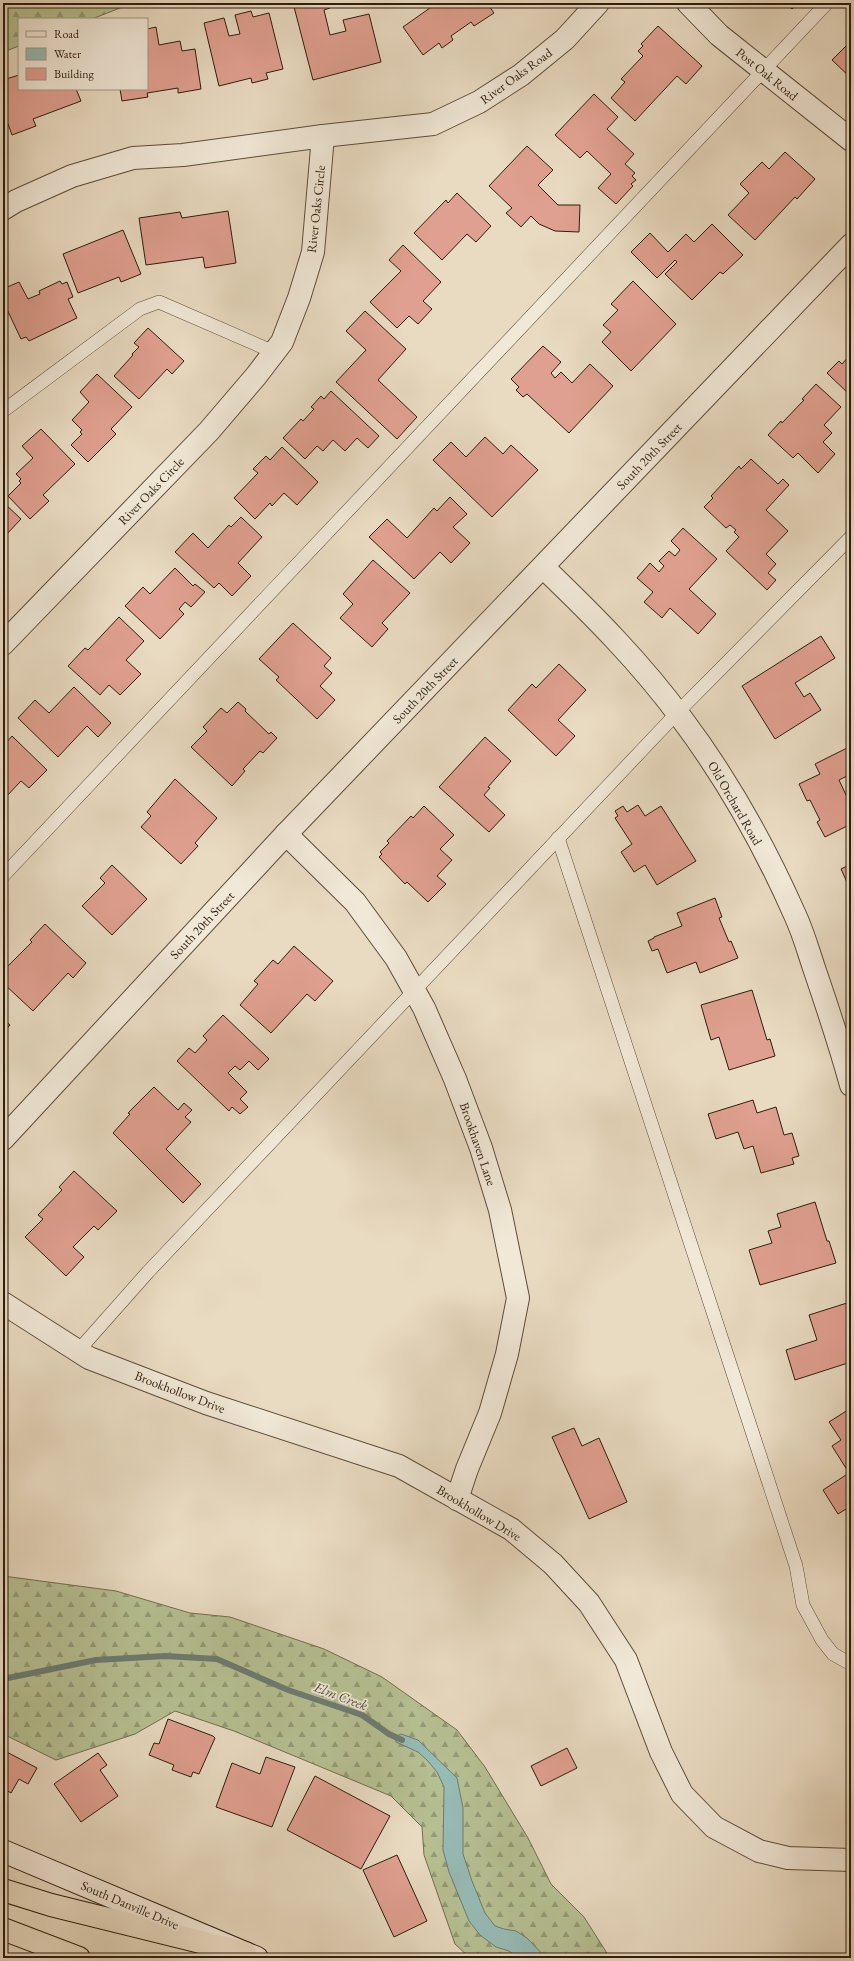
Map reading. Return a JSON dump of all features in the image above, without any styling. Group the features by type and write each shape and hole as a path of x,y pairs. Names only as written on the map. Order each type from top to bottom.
{"highway":[{"path":"3,1890 51,1905 251,1956"},
{"path":"3,1929 79,1958"}],"street":[{"name":"River Oaks Road","path":"323,136 433,124 479,102 521,75 565,39 598,3"},
{"name":"Post Oak Road","path":"688,3 719,35 851,140"},
{"path":"3,209 16,201 72,176 133,158 183,155 323,136"},
{"name":"River Oaks Circle","path":"3,644 208,431 256,376 282,342 313,252 323,136"},
{"name":"South 20th Street","path":"3,1139 286,834 851,245"},
{"name":"Old Orchard Road","path":"543,567 585,607 623,648 677,713 718,771 742,811 796,916 838,1039 851,1084"},
{"name":"Brookhaven Lane","path":"286,834 355,902 396,958 414,991 455,1079 481,1148 500,1210 518,1298 508,1354 490,1412 467,1469 457,1499"},
{"name":"Brookhollow Drive","path":"3,1303 89,1358 206,1403 398,1466 511,1528 553,1564 589,1603 626,1660 661,1752 682,1794 714,1827 759,1851 788,1858 851,1860"},
{"name":"South Danville Drive","path":"3,1851 251,1956"}],"lane":[{"path":"3,876 827,3"},
{"path":"3,410 140,309 159,302 274,352"},
{"path":"78,1351 148,1272 558,838 677,713 851,537"},
{"path":"558,838 796,1566 803,1605 822,1640 832,1654 851,1664"}],"green space":[{"path":"3,3 146,3 125,6 95,18 18,18 18,46 3,52"},
{"path":"3,1576 116,1591 190,1613 230,1617 324,1649 382,1677 457,1730 485,1767 528,1838 551,1884 584,1917 610,1958 470,1958 455,1944 424,1855 422,1827 391,1796 234,1731 175,1711 135,1734 56,1760 3,1734"}],"water":[{"path":"401,1734 418,1740 457,1778 463,1808 463,1854 485,1913 495,1926 516,1931 527,1938 546,1958 518,1958 509,1951 496,1947 480,1935 469,1921 449,1872 443,1850 444,1787 437,1772 427,1760 418,1752 396,1742 395,1737"}],"building":[{"path":"293,3 329,3 330,8 324,10 330,35 346,31 343,20 369,14 381,62 313,80"},
{"path":"437,3 487,3 494,13 474,26 471,22 451,36 453,40 442,48 439,43 423,55 403,27"},
{"path":"786,3 798,3 792,9"},
{"path":"251,11 253,17 269,13 283,69 266,73 268,79 252,83 251,78 219,86 204,23 224,18 229,36 240,34 235,15"},
{"path":"658,26 702,66 686,84 677,76 635,121 611,98 625,82 621,79 643,56 638,51 643,46 641,44"},
{"path":"156,27 159,45 180,41 182,51 195,49 201,89 178,93 178,88 147,93 148,97 122,101 120,90 148,90 148,29"},
{"path":"851,41 851,78 832,60"},
{"path":"18,75 18,90 76,90 81,101 33,119 36,126 12,135 3,110 3,92 7,91 3,80"},
{"path":"594,94 618,117 607,129 634,154 625,164 635,173 632,176 636,180 631,184 633,186 616,204 598,188 611,174 587,151 580,158 555,135"},
{"path":"527,146 553,170 538,185 558,205 580,205 579,232 555,231 539,224 531,216 521,227 506,213 512,208 489,186"},
{"path":"785,152 815,179 797,199 795,197 755,240 728,215 749,193 740,184 762,162 769,169"},
{"path":"457,193 491,226 476,242 467,234 442,260 414,233 446,200 448,203"},
{"path":"228,211 236,263 205,268 203,257 146,265 139,218 180,212 182,218"},
{"path":"712,224 743,255 723,274 720,272 692,300 665,274 677,262 675,260 657,278 631,252 650,233 668,252 686,234 694,242"},
{"path":"123,230 141,274 121,282 119,277 78,293 63,254"},
{"path":"403,245 441,282 423,301 432,309 418,324 409,316 397,328 370,302 401,271 389,260"},
{"path":"60,281 62,284 67,282 73,297 68,299 77,318 29,341 26,337 21,339 3,301 3,289 19,282 28,299 40,294 39,291"},
{"path":"633,281 676,324 631,371 602,342 611,332 603,325 618,310 611,304"},
{"path":"365,311 406,349 378,380 417,417 397,439 336,382 366,350 346,331"},
{"path":"148,328 184,361 172,374 167,369 139,399 114,376 139,347 134,343"},
{"path":"543,346 561,362 551,373 555,378 561,372 572,383 590,364 613,386 569,433 527,394 523,397 516,390 519,387 511,379"},
{"path":"851,354 851,396 827,373 839,361 842,364"},
{"path":"97,374 132,407 111,429 116,434 88,462 71,445 82,434 80,432 82,430 72,420 89,402 80,392"},
{"path":"816,384 841,407 824,425 832,433 823,442 835,454 818,473 798,453 793,458 768,435 804,400 802,399"},
{"path":"331,391 379,436 368,448 357,438 345,451 333,440 323,451 317,446 305,459 283,438 301,419 303,421 314,409 311,407 321,396 324,399"},
{"path":"41,429 75,464 43,495 49,501 30,519 8,496 21,483 19,481 21,479 16,474 33,458 22,446"},
{"path":"485,437 503,454 511,445 538,470 492,517 433,460 451,442 466,457"},
{"path":"282,447 318,482 297,505 284,493 272,506 270,503 255,519 234,498 258,473 253,469 266,456 270,460"},
{"path":"751,459 778,484 783,479 789,485 766,510 788,531 766,554 776,564 768,573 776,580 767,590 726,551 739,537 734,532 736,530 730,525 726,528 704,507 713,498 711,496 739,466 741,469"},
{"path":"450,497 467,514 453,527 470,543 451,563 440,552 414,579 369,537 387,519 407,538 434,508 437,511"},
{"path":"3,502 21,519 5,536 8,539 3,544"},
{"path":"241,517 262,537 238,563 251,576 232,596 219,583 214,588 175,552 193,533 208,548 229,525 231,527"},
{"path":"683,528 717,559 689,589 716,614 698,634 670,608 662,618 644,602 653,592 637,578 650,563 659,572 664,566 659,561 669,551 675,556 680,550 671,541"},
{"path":"373,560 410,593 382,623 388,629 372,647 340,618 353,604 343,594"},
{"path":"175,568 193,586 195,584 205,592 191,607 185,602 179,609 184,614 160,639 125,606 143,587 150,594"},
{"path":"119,617 144,641 126,660 141,674 120,695 109,685 100,695 68,666 85,648 88,650"},
{"path":"293,623 331,658 324,666 332,673 320,686 335,700 317,719 276,680 279,677 259,659"},
{"path":"821,636 835,658 795,683 804,697 810,693 821,710 775,739 742,686"},
{"path":"559,664 586,690 558,720 575,736 556,756 508,710 532,684 536,688"},
{"path":"74,687 111,723 98,737 87,726 58,757 18,718 35,700 49,713"},
{"path":"238,702 246,709 245,711 269,734 271,732 277,738 263,753 260,751 243,769 245,771 232,786 191,747 207,731 203,727 221,708 227,713"},
{"path":"12,736 47,770 29,788 21,781 4,799 3,746"},
{"path":"485,737 511,761 488,787 490,788 484,795 505,815 489,832 439,787"},
{"path":"847,748 851,756 851,774 839,780 847,797 851,795 851,824 825,837 817,822 820,820 810,800 807,801 799,784 820,774 815,764"},
{"path":"175,779 217,818 195,843 198,846 181,864 141,827 151,816 147,812"},
{"path":"638,805 645,816 661,806 696,861 657,885 645,865 634,872 621,852 632,844 615,818 618,816 615,811 623,806 627,812"},
{"path":"424,806 454,835 440,849 452,860 437,876 446,884 428,902 407,882 405,884 379,857 382,854 380,852 389,843 387,841 411,816 413,818"},
{"path":"851,864 851,891 841,869"},
{"path":"112,865 147,899 112,935 82,906 105,883 100,878"},
{"path":"715,898 722,917 719,918 729,942 731,941 738,958 700,973 696,962 667,973 658,949 652,951 648,941 654,937 682,926 677,913"},
{"path":"45,924 86,963 73,978 68,973 33,1011 3,983 3,971 32,942 30,940"},
{"path":"294,946 333,981 315,1001 307,994 271,1033 240,1005 258,984 254,981 273,960 278,964"},
{"path":"752,990 767,1040 770,1039 775,1056 729,1070 719,1037 711,1040 701,1005"},
{"path":"223,1015 269,1059 258,1070 249,1061 240,1070 235,1066 228,1073 247,1092 240,1099 248,1107 240,1114 232,1107 229,1111 177,1061 189,1048 195,1053 207,1040 203,1036"},
{"path":"3,1019 10,1025 3,1033"},
{"path":"154,1087 178,1110 184,1103 192,1110 185,1117 191,1122 166,1149 201,1184 183,1203 113,1133 130,1114 128,1113"},
{"path":"753,1100 757,1113 776,1107 784,1135 792,1133 799,1156 792,1158 794,1164 761,1173 753,1146 744,1149 738,1132 716,1139 708,1114"},
{"path":"74,1171 117,1211 98,1230 94,1226 73,1247 84,1257 66,1276 25,1237 43,1219 38,1215 62,1190 59,1187"},
{"path":"815,1202 827,1241 829,1241 836,1263 760,1285 749,1250 772,1243 768,1231 781,1227 777,1214"},
{"path":"847,1303 851,1317 851,1362 795,1380 786,1350 817,1340 809,1315"},
{"path":"851,1408 851,1506 838,1514 823,1490 849,1473 832,1446 841,1440 829,1422"},
{"path":"574,1428 582,1446 599,1438 627,1502 589,1519 552,1437"},
{"path":"168,1719 215,1738 199,1774 193,1772 191,1777 172,1770 174,1765 149,1755 154,1743 159,1744"},
{"path":"567,1748 577,1768 541,1786 531,1766"},
{"path":"3,1750 37,1768 28,1784 19,1779 11,1793 3,1788"},
{"path":"98,1753 107,1765 100,1770 118,1796 81,1822 54,1784"},
{"path":"266,1757 295,1767 272,1827 216,1807 232,1763 260,1774"},
{"path":"315,1776 390,1816 361,1869 287,1830"},
{"path":"397,1855 427,1921 394,1937 363,1870"}],"waterway":[{"name":"Elm Creek","path":"3,1679 96,1660 165,1656 217,1659 288,1690 362,1715 389,1734 402,1740"}]}
